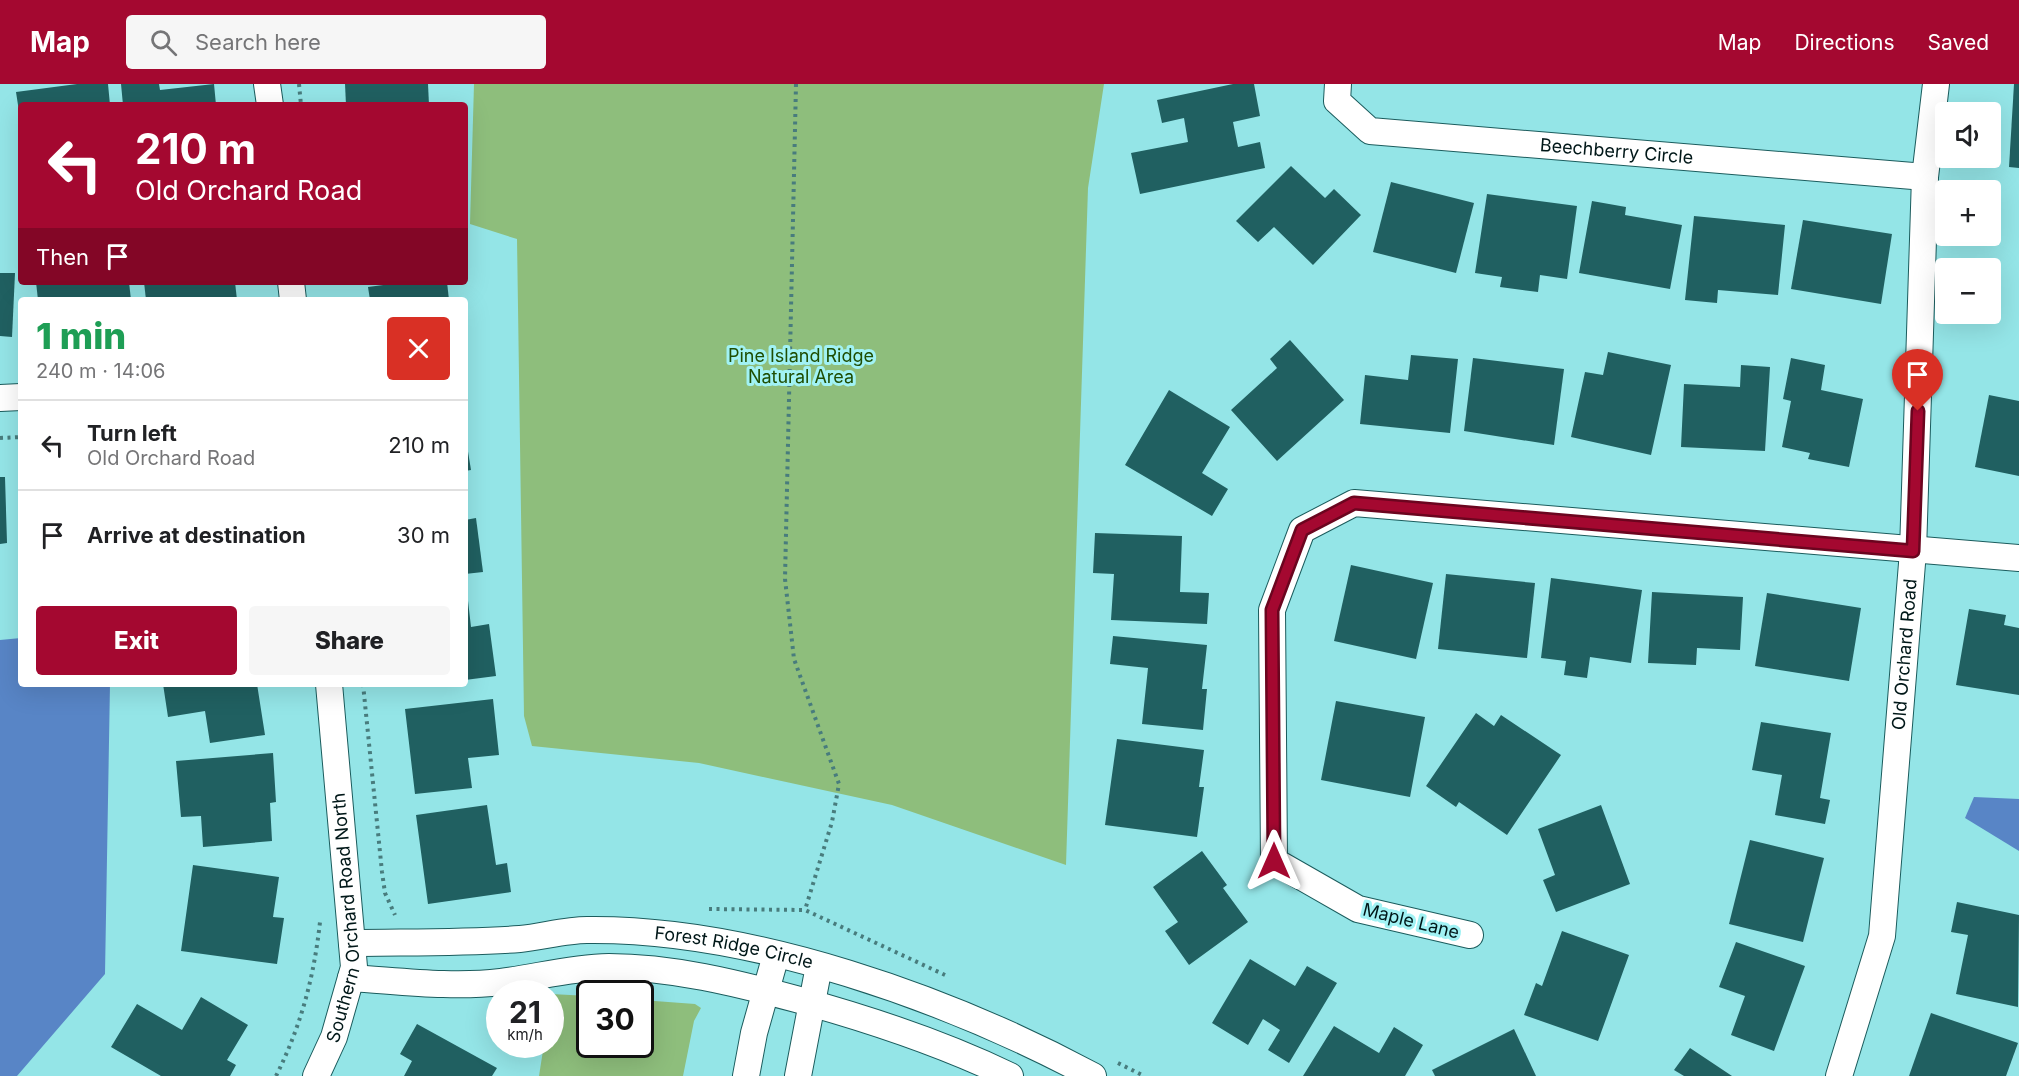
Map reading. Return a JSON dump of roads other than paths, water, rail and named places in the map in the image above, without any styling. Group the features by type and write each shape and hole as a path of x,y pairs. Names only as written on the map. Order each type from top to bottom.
{"street":[{"path":"267,84 270,102"},
{"name":"Beechberry Circle","path":"1338,84 1337,101 1370,131 1925,177"},
{"name":"Old Orchard Road","path":"1839,1076 1882,936 1913,551 1925,177 1936,84"},
{"path":"0,398 18,397"},
{"name":"Maple Lane","path":"1470,935 1358,909 1274,861 1272,610 1302,530 1354,503 2019,558"},
{"name":"Southern Orchard Road North","path":"316,1076 334,1038 354,968 329,687"},
{"name":"Forest Ridge Circle","path":"352,943 520,939 586,930 669,936 776,955 900,992 988,1026 1093,1076"},
{"path":"746,1076 754,1033 776,955"},
{"path":"798,1076 819,966"},
{"name":"Forest Ridge Circle","path":"351,978 478,983 501,982 553,971 610,967 683,974 812,1003 905,1033 1010,1076"}],"water":[{"path":"18,638 18,687 110,687 105,974 17,1076 0,1076 0,640"},
{"path":"1974,797 2019,799 2019,851 1965,818"}],"park label":[{"name":"Pine Island Ridge Natural Area","path":"801,366"}]}
